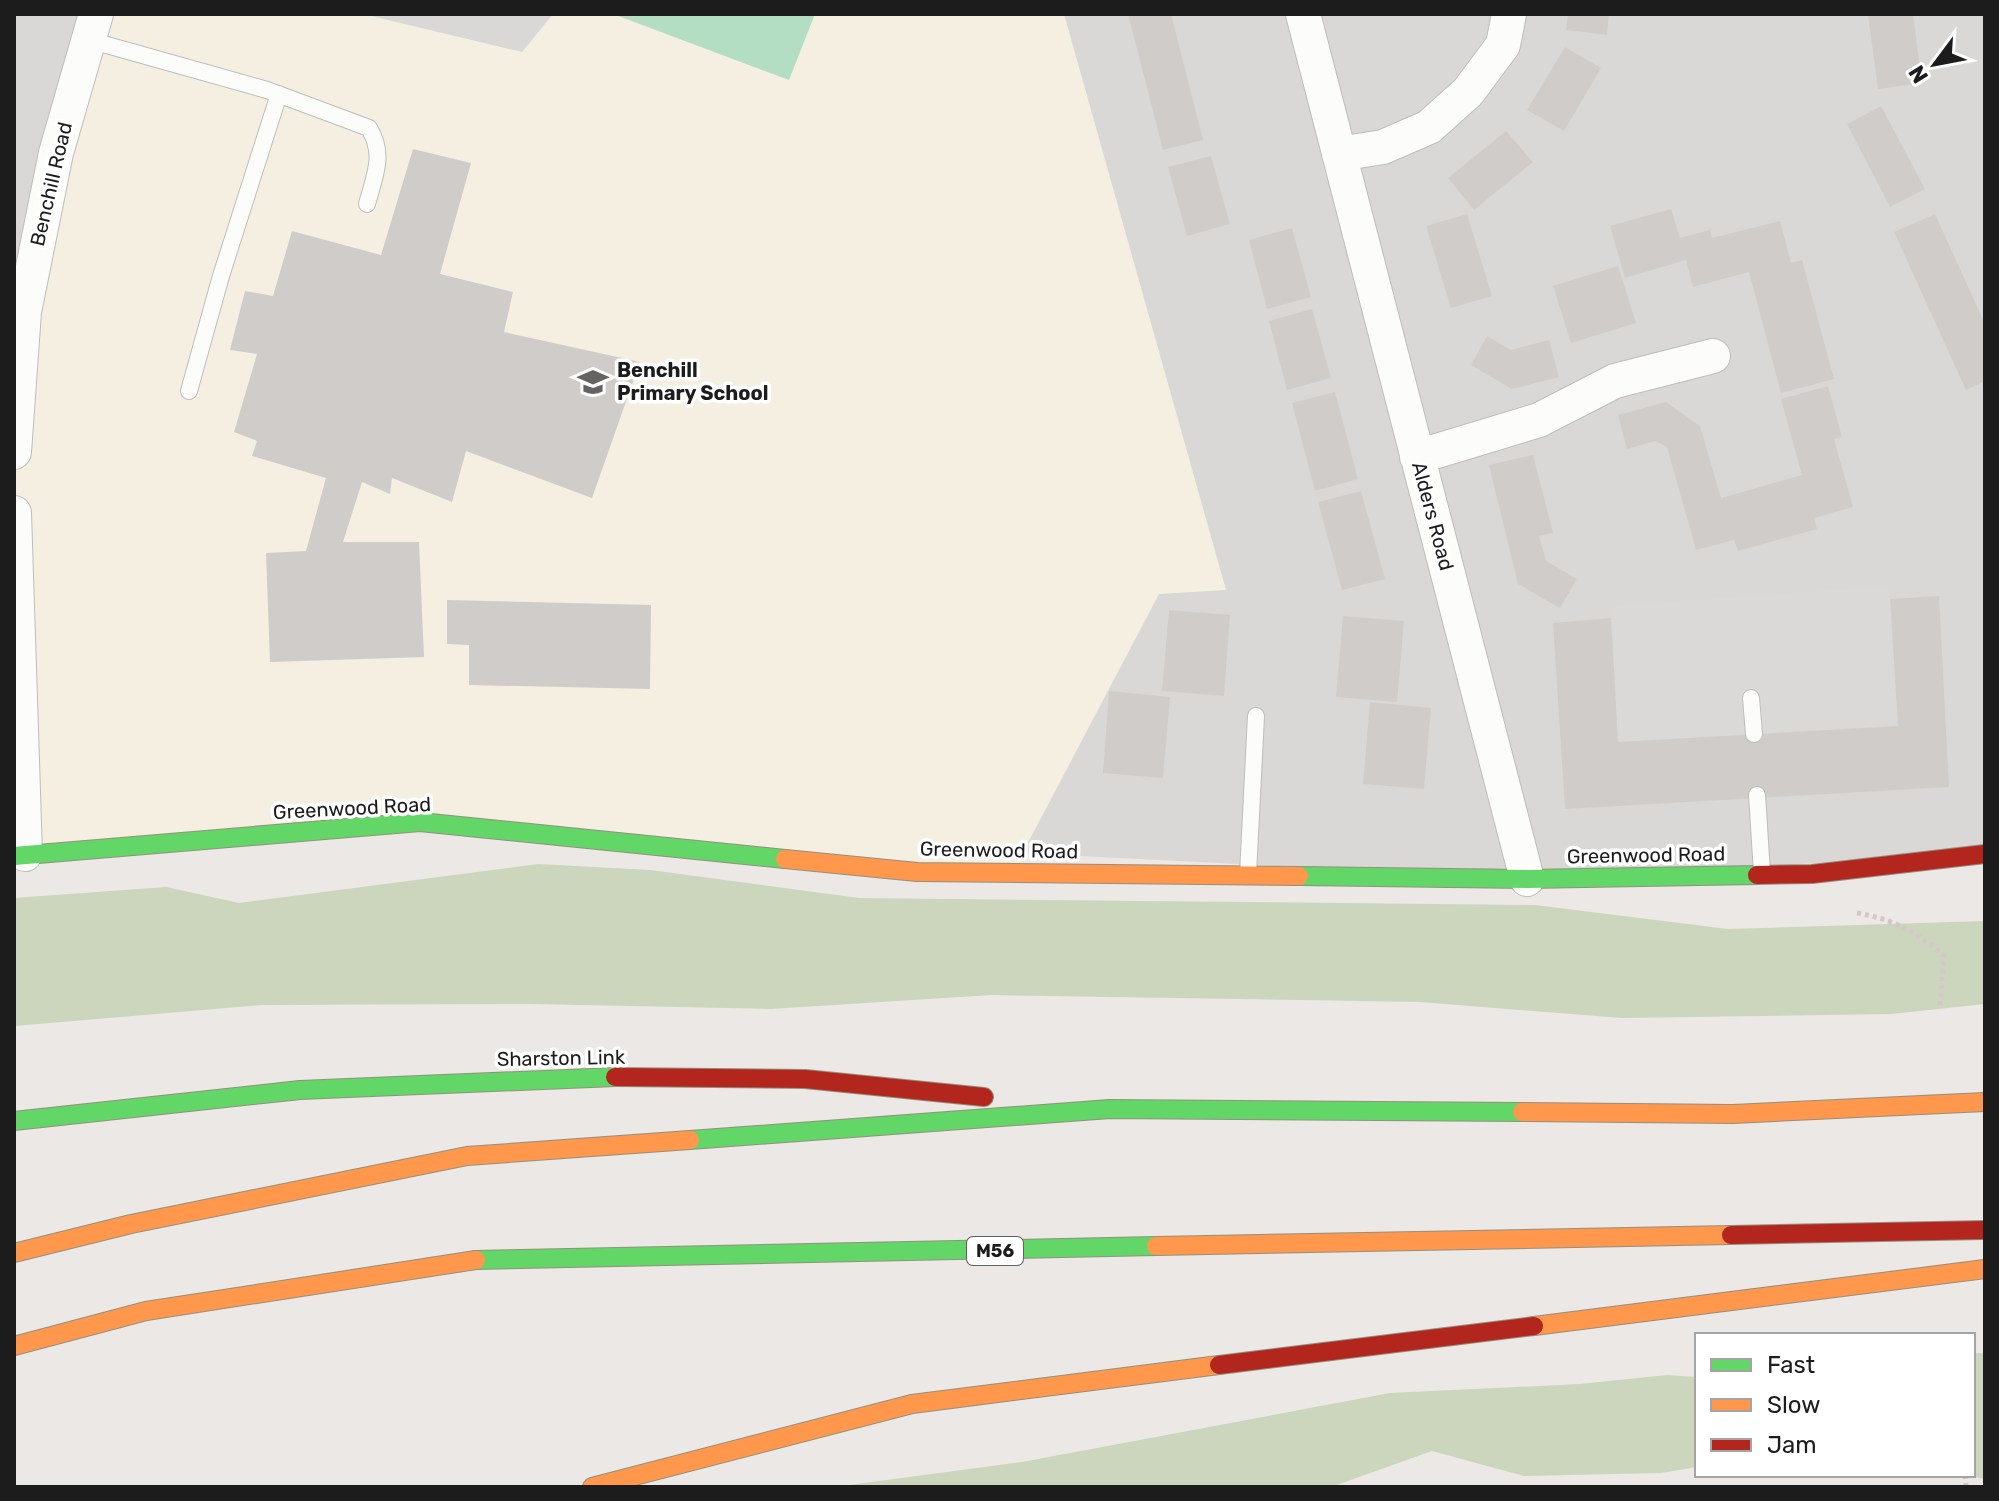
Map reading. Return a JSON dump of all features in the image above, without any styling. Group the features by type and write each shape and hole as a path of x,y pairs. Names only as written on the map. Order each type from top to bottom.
{"main road":[{"name":"Greenwood Road","path":"19,855 420,822 917,872 1527,879 1812,874 1985,854"},
{"name":"Sharston Link","path":"14,1121 155,1101 311,1088 550,1080 782,1078 1110,1109"},
{"path":"14,1253 131,1224 467,1156 1110,1109 1733,1114 1985,1102"},
{"name":"M56","path":"14,1346 146,1311 482,1259 1985,1230"},
{"path":"592,1487 912,1404 1985,1269"}],"street":[{"name":"Alders Road","path":"1303,14 1527,879"},
{"path":"1339,154 1383,147 1429,127 1468,92 1503,45 1509,14"},
{"name":"Benchill Road","path":"14,452 24,312 56,153 92,27"},
{"path":"1417,457 1539,420 1615,381 1713,356"},
{"path":"14,513 19,855"}],"lane":[{"path":"92,27 369,128 378,142 379,158 367,204"},
{"path":"189,391 221,276 279,94"},
{"path":"1751,698 1754,734"},
{"path":"1248,876 1256,716"},
{"path":"1757,795 1762,875"}],"path":[{"path":"1812,874 1836,910 1896,923 1918,933 1944,956 1940,1005"}],"shaded area":[{"path":"14,14 1985,14 1985,854 1527,879 420,822 14,856"},
{"name":"Benchill Primary School","path":"96,14 363,14 522,52 553,14 1064,14 1226,590 1159,594 1012,873 420,822 25,854 14,452"},
{"path":"1889,586 1898,726 1618,742 1612,606"}],"green space":[{"path":"613,14 815,14 789,80"},
{"path":"538,864 650,870 859,898 1535,905 1728,929 1985,921 1985,1004 1891,1014 1622,1018 1420,1002 992,995 771,1009 531,1004 263,1005 14,1026 14,898 166,887 239,903"},
{"path":"1975,1353 1985,1353 1985,1479 1974,1477"},
{"path":"1667,1375 1695,1377 1695,1467 1661,1473 1524,1476 1432,1451 1331,1487 834,1487 1022,1462 1390,1393 1580,1384"}],"building":[{"path":"1128,14 1171,14 1203,140 1163,150"},
{"path":"1568,14 1609,14 1607,35 1566,30"},
{"path":"1913,14 1922,83 1878,89 1868,15"},
{"path":"1565,47 1601,68 1564,131 1527,110"},
{"path":"1881,106 1925,189 1890,207 1847,124"},
{"path":"1506,131 1533,162 1474,210 1448,178"},
{"path":"413,149 471,163 440,274 513,292 504,332 640,362 592,498 466,451 452,502 392,478 390,494 362,482 343,542 419,542 424,657 270,662 266,553 306,551 326,478 252,456 257,441 234,432 257,354 230,350 245,291 273,296 292,231 381,255"},
{"path":"1211,156 1230,224 1187,236 1168,167"},
{"path":"1671,209 1680,238 1710,230 1712,238 1780,221 1791,263 1802,260 1834,379 1781,393 1749,272 1693,287 1686,260 1625,278 1610,226"},
{"path":"1467,214 1492,296 1451,308 1426,226"},
{"path":"1935,214 1985,324 1985,381 1966,390 1894,232"},
{"path":"1292,228 1311,297 1267,309 1249,240"},
{"path":"1618,266 1636,323 1571,343 1553,286"},
{"path":"1312,309 1331,378 1287,390 1269,321"},
{"path":"1487,336 1511,350 1549,340 1559,377 1512,389 1471,365"},
{"path":"1828,386 1842,437 1834,439 1853,507 1814,518 1817,529 1738,551 1734,540 1696,550 1667,447 1655,441 1627,449 1618,415 1666,402 1700,426 1721,498 1802,475 1781,399"},
{"path":"1335,392 1358,479 1315,491 1292,403"},
{"path":"1533,455 1553,533 1539,536 1546,561 1577,579 1560,608 1518,584 1489,465"},
{"path":"1361,491 1385,579 1342,590 1318,502"},
{"path":"1939,596 1949,787 1565,809 1553,623 1611,618 1618,742 1898,726 1890,599"},
{"path":"447,600 651,605 650,689 469,685 469,645 447,644"},
{"path":"1169,610 1230,615 1224,696 1162,691"},
{"path":"1343,616 1404,621 1397,702 1336,697"},
{"path":"1109,691 1170,697 1163,778 1103,773"},
{"path":"1370,702 1431,708 1424,789 1363,784"}],"traffic: fast":[{"path":"14,856 420,822 785,859"},
{"path":"1299,876 1527,879 1757,875"},
{"path":"14,1121 300,1090 615,1077"},
{"path":"690,1140 1110,1109 1522,1112"},
{"path":"476,1260 1156,1246"}],"traffic: slow":[{"path":"785,859 917,872 1299,876"},
{"path":"1522,1112 1733,1114 1985,1102"},
{"path":"14,1253 131,1224 467,1156 690,1140"},
{"path":"1156,1246 1731,1235"},
{"path":"14,1346 146,1311 476,1260"},
{"path":"1534,1326 1985,1269"},
{"path":"592,1487 912,1404 1219,1365"}],"traffic: jam":[{"path":"1757,875 1812,874 1985,854"},
{"path":"615,1077 805,1079 984,1097"},
{"path":"1731,1235 1985,1230"},
{"path":"1219,1365 1534,1326"}],"place":[{"name":"Benchill Primary School","path":"593,382"}]}
